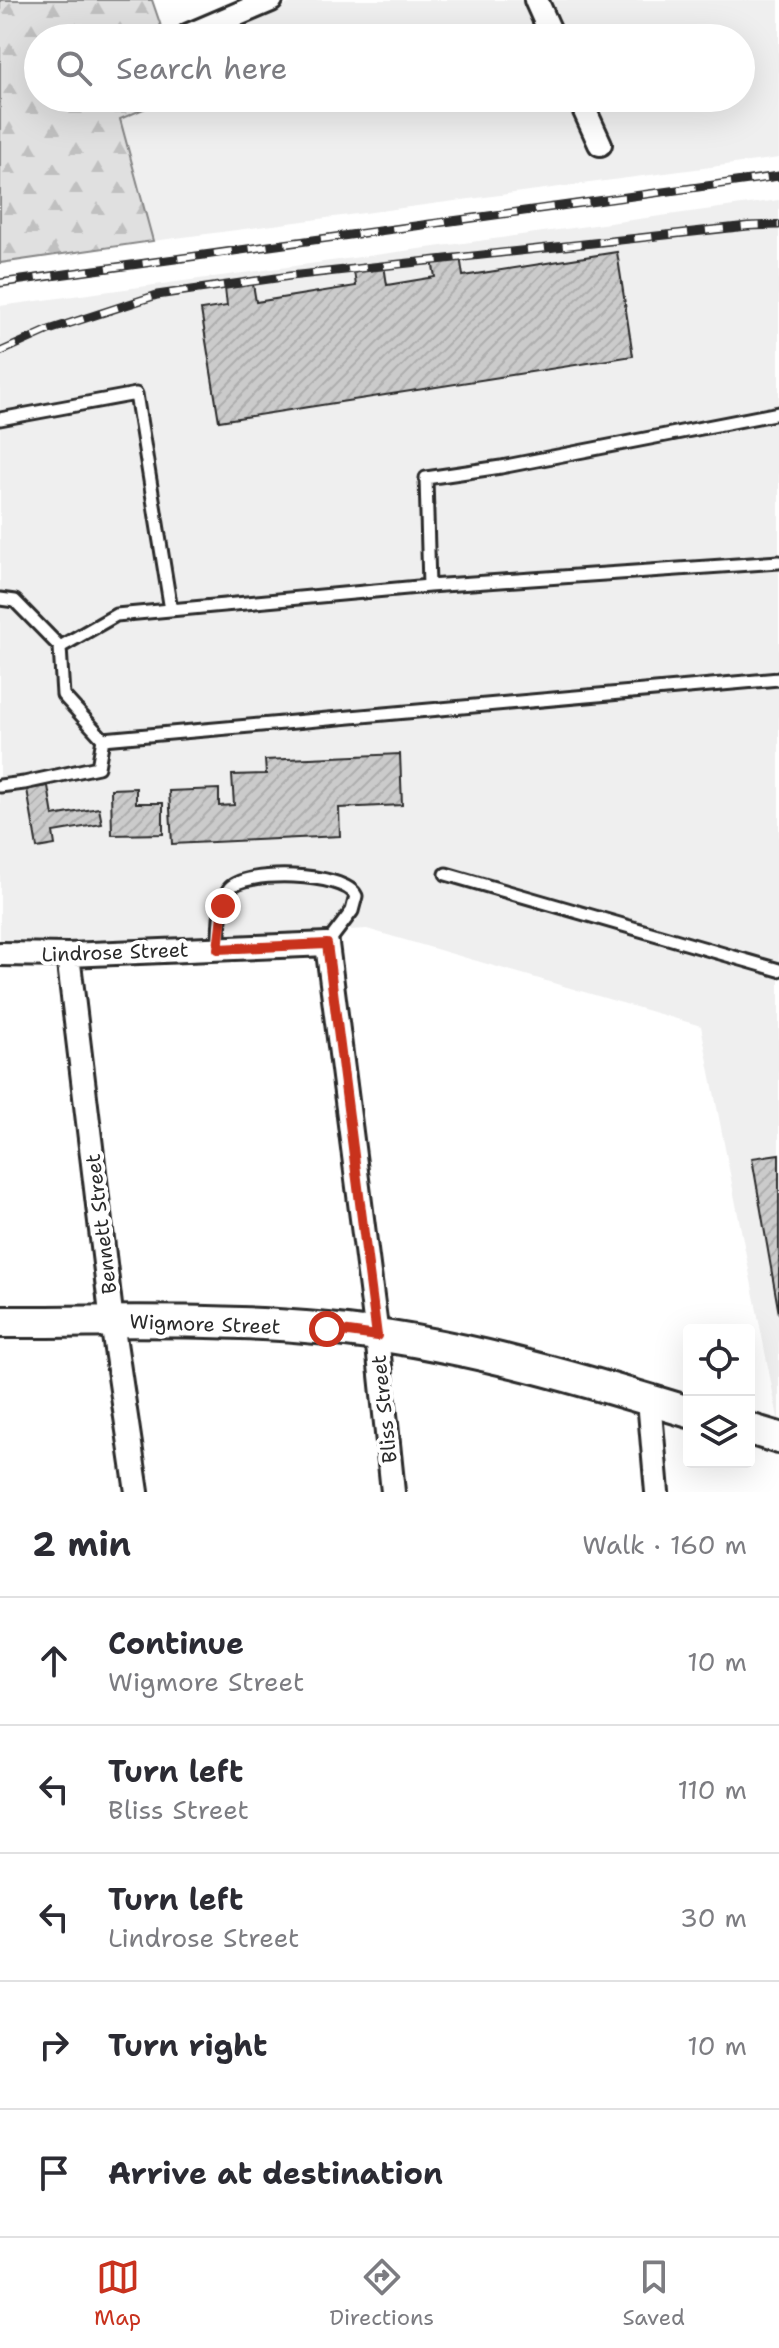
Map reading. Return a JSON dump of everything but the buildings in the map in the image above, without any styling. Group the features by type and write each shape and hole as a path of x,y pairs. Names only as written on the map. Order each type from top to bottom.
{"street":[{"path":"215,24 271,0"},
{"path":"542,2 549,24"},
{"path":"585,112 600,144"},
{"name":"Lindrose Street","path":"0,954 68,955 327,944"},
{"name":"Bliss Street","path":"327,944 377,1336 393,1492"},
{"name":"Bennett Street","path":"68,955 112,1322 137,1492"},
{"name":"Wigmore Street","path":"0,1322 170,1321 327,1329 482,1354 683,1410"},
{"path":"649,1400 657,1492"},
{"path":"755,1431 779,1438"}],"lane":[{"path":"0,419 136,394 171,610"},
{"path":"429,586 426,478 516,464 779,413"},
{"path":"60,647 116,615 429,586 779,562"},
{"path":"0,599 15,601 60,647 63,695 103,739"},
{"path":"103,739 779,679"},
{"path":"0,786 98,767 103,739"},
{"path":"446,874 779,970"},
{"path":"218,949 225,897 235,883 297,876 322,878 353,890 355,904 327,944"}],"shaded area":[{"path":"298,0 779,0 779,158 153,241 120,118 135,112 755,112 755,24 241,24"},
{"path":"779,200 779,1423 701,1026 367,929 114,943 0,943 0,306"}],"green space":[{"path":"0,0 152,0 160,24 24,24 24,112 136,112 120,119 153,241 0,263"}],"railway":[{"path":"0,283 779,176"},
{"path":"0,352 49,330 157,295 290,276 779,225"}],"route":[{"path":"223,906 218,949 327,944 377,1336 327,1329"}]}
